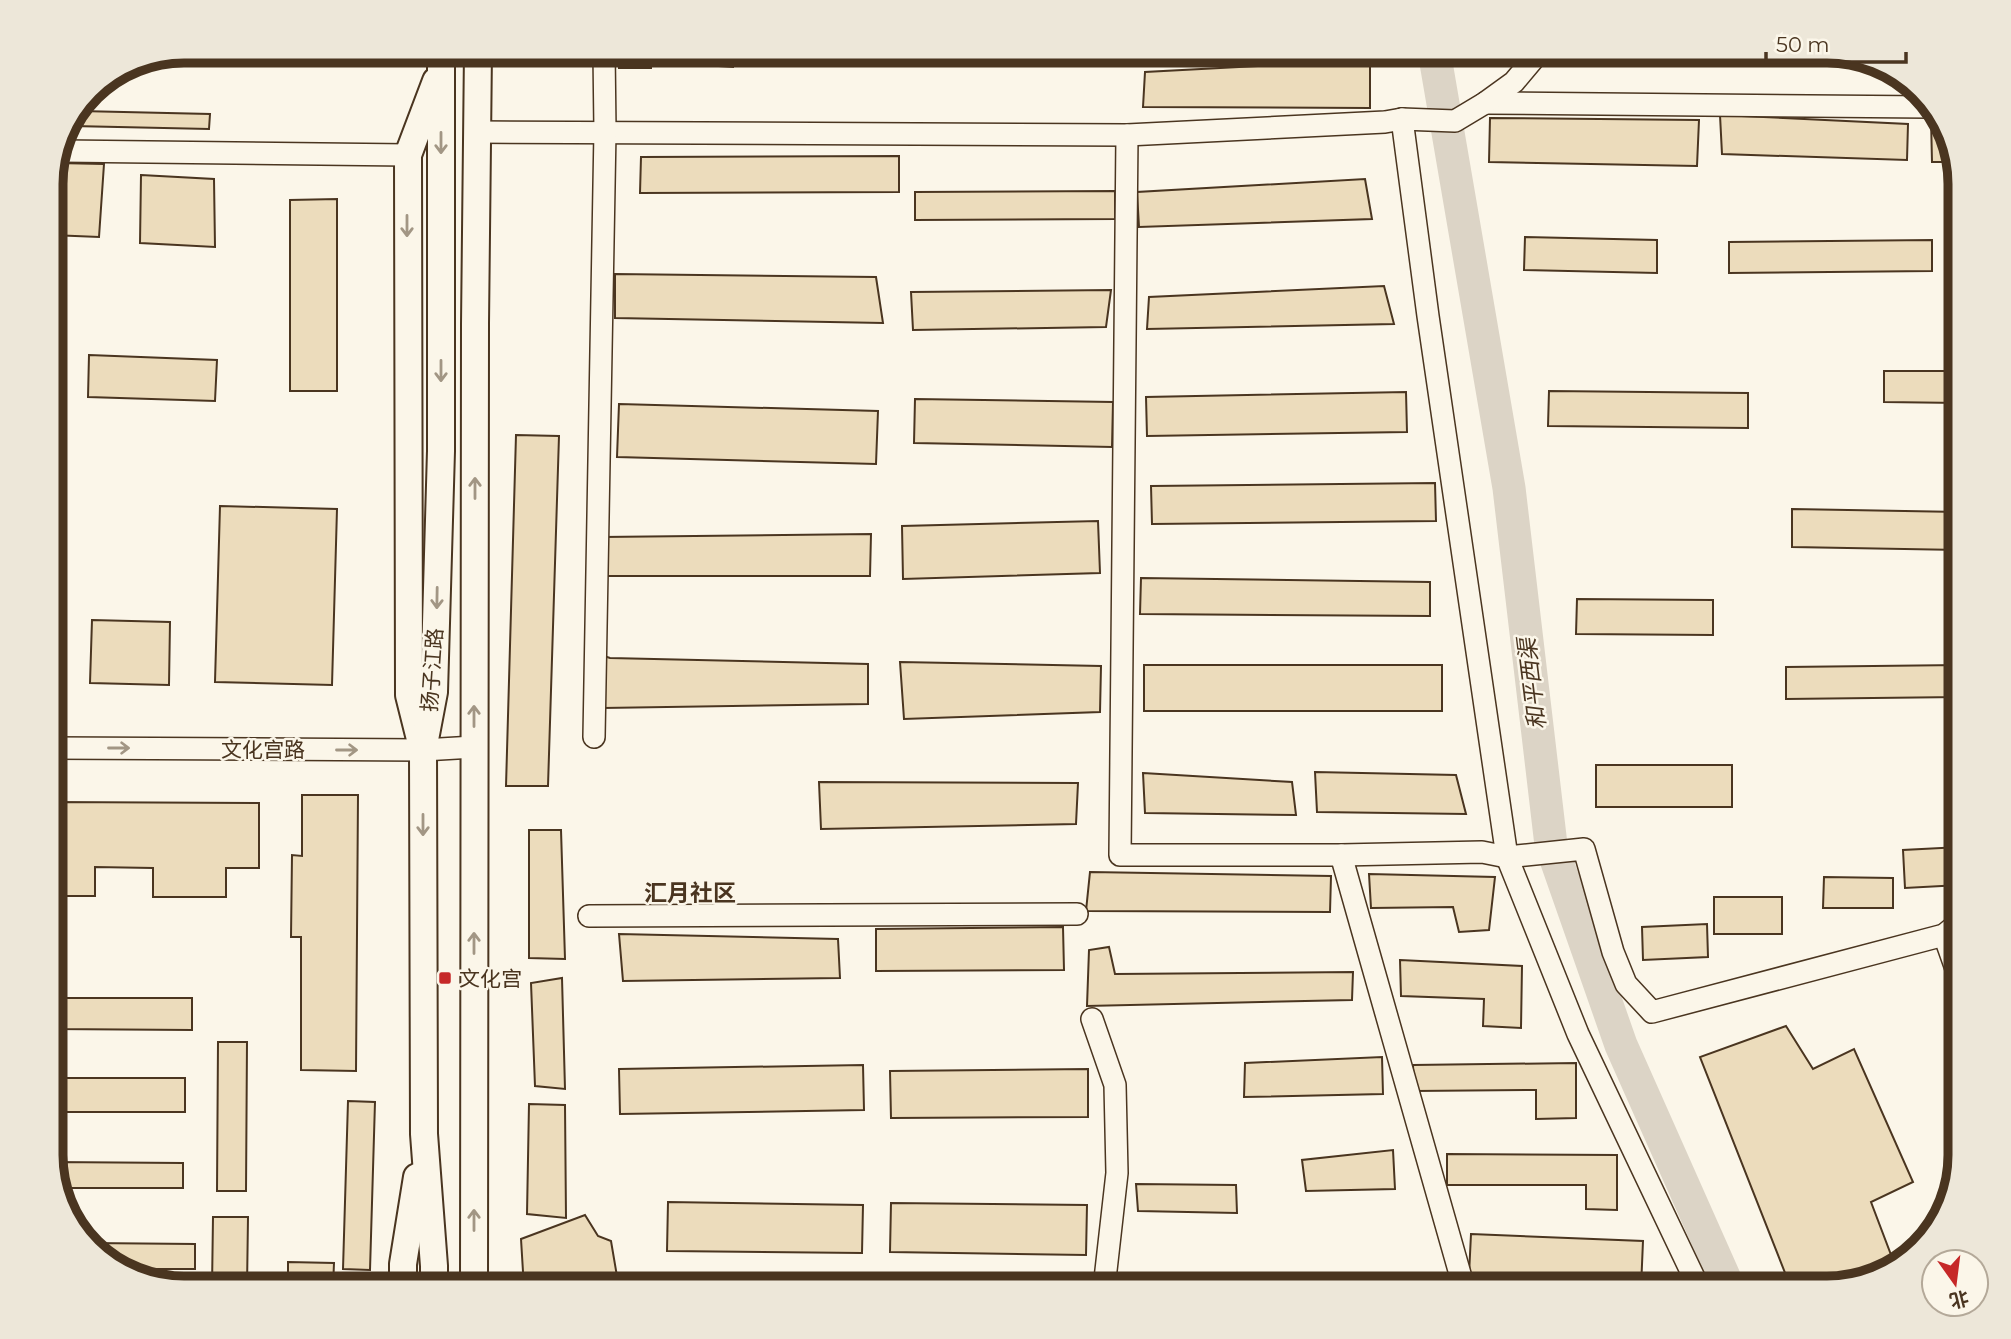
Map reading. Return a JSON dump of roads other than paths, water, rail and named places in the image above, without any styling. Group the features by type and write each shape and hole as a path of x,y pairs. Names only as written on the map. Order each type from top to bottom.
{"main road":[{"path":"423,750 409,695 408,155 440,63"},
{"name":"扬子江路","path":"434,1276 424,1134 423,750 434,692 441,451 441,63"},
{"name":"扬子江路","path":"474,1276 478,63"},
{"path":"402,1276 424,1134"}],"street":[{"path":"594,737 604,63"},
{"path":"477,132 1127,135 1403,119 1455,121 1514,82 1530,63"},
{"path":"1485,103 1920,107"},
{"path":"1403,119 1428,316 1507,857 1578,1034 1693,1276"},
{"path":"1127,135 1120,855 1482,852 1507,857 1584,849 1612,952 1626,984 1652,1012 1948,929"},
{"path":"68,151 408,155"},
{"name":"文化宫路","path":"63,748 423,750 474,747"},
{"path":"1341,855 1461,1276"},
{"path":"589,916 1077,914"},
{"path":"1093,1019 1115,1086 1117,1173 1105,1276"}],"waterway":[{"name":"和平西渠","path":"1436,63 1509,488 1551,845 1621,1045 1724,1276"}],"place":[{"name":"文化宫","path":"445,978"}],"district":[{"name":"汇月社区","path":"690,893"}]}
